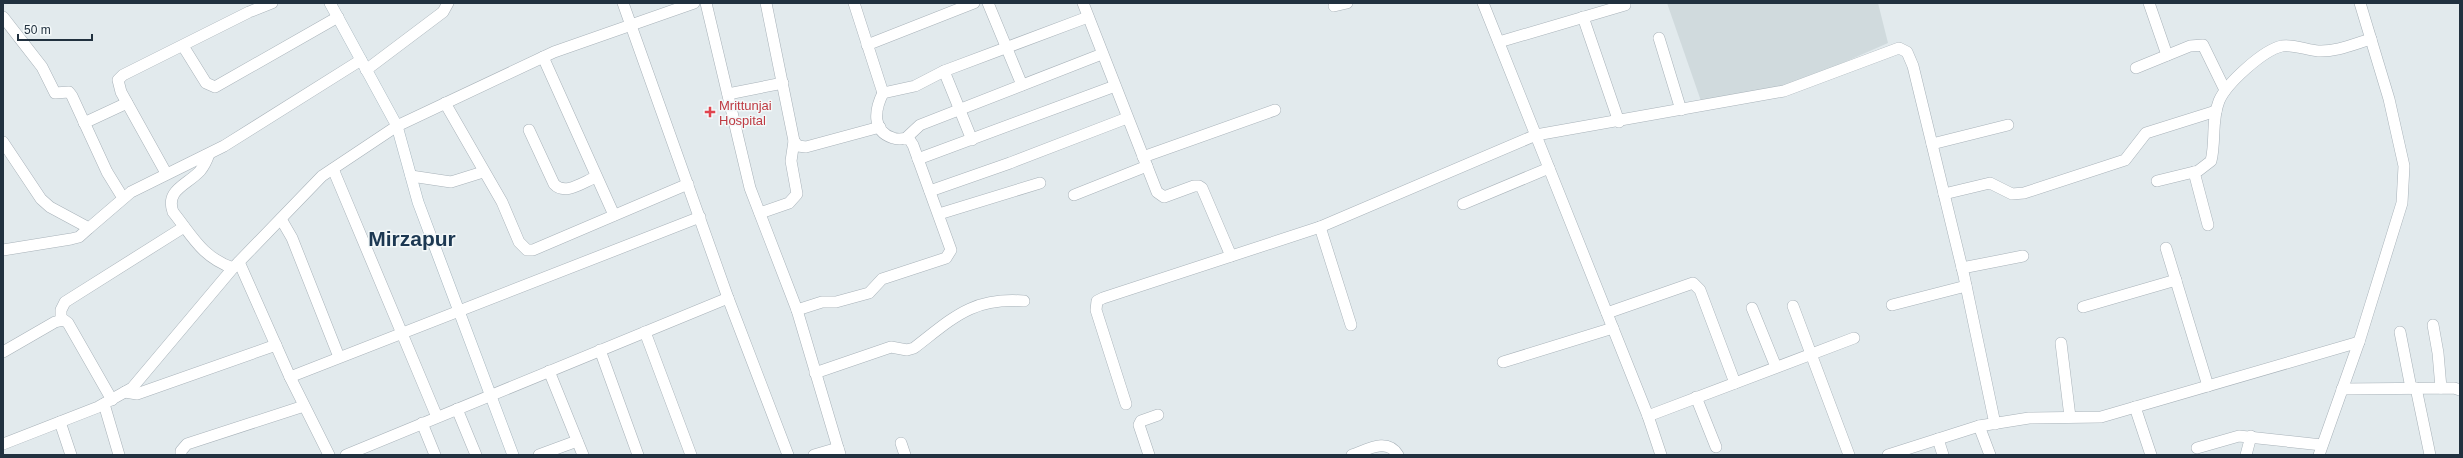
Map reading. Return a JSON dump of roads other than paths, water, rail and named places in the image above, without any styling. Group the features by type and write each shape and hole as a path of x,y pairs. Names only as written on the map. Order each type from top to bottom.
{"street":[{"path":"166,173 118,86 118,80 123,75 249,12 272,3"},
{"path":"330,3 397,126 418,202 513,455"},
{"path":"3,250 79,237 123,198 144,184 209,154 364,65 443,12 448,3"},
{"path":"623,3 632,24 728,298 788,455"},
{"path":"3,444 108,402 132,388 236,265 322,176 397,126 543,57 694,3"},
{"path":"706,3 750,188 797,310 839,452 814,455"},
{"path":"760,213 789,203 797,194 791,161 794,141 766,3"},
{"path":"797,310 822,302 836,302 868,293 882,279 946,258 951,250 913,145 905,138 894,138 880,127 875,113 883,93 854,3"},
{"path":"867,45 974,3"},
{"path":"988,3 1022,85"},
{"path":"1083,3 1127,118 1160,196 1164,197 1194,186 1202,188 1231,256"},
{"path":"1334,6 1347,3"},
{"path":"1483,3 1648,416 1661,455"},
{"path":"2149,3 2167,55"},
{"path":"2197,448 2233,437 2251,436 2321,450 2359,342 2402,203 2404,185 2404,166 2389,99 2362,3"},
{"path":"1499,42 1625,5"},
{"path":"3,17 42,67 54,93 69,92 72,96 107,172 123,198"},
{"path":"183,46 206,82 215,88 338,17"},
{"path":"883,93 903,90 944,71 1088,17"},
{"path":"1583,17 1619,122"},
{"path":"1659,38 1681,110"},
{"path":"2158,181 2194,172 2206,167 2211,161 2216,111 2225,90 2256,61 2283,46 2328,51 2371,39"},
{"path":"2136,68 2197,44 2203,45 2225,90"},
{"path":"1126,404 1096,310 1097,301 1320,227 1536,135 1619,122 1784,91 1899,48 1907,52 1910,57 1962,268 1995,424"},
{"path":"905,138 920,125 1102,54"},
{"path":"543,57 614,216"},
{"path":"944,71 972,140"},
{"path":"728,94 783,83"},
{"path":"918,159 1115,86"},
{"path":"84,123 127,103"},
{"path":"446,104 483,172 502,202 519,242 527,250 533,250 688,184"},
{"path":"1074,195 1145,162 1275,110"},
{"path":"1944,194 1990,183 2012,194 2024,193 2125,160 2146,133 2216,111"},
{"path":"930,191 1010,163 1127,118"},
{"path":"1932,144 2008,125"},
{"path":"794,141 798,146 806,147 880,127"},
{"path":"529,130 554,184 558,189 565,190 596,177"},
{"path":"3,142 41,199 50,207 89,228"},
{"path":"209,154 200,170 173,192 170,198 173,212 211,259 236,265 329,455"},
{"path":"1463,204 1549,168"},
{"path":"333,169 437,417"},
{"path":"411,176 451,182 483,172"},
{"path":"2194,172 2208,225"},
{"path":"939,214 1040,183"},
{"path":"290,377 700,217"},
{"path":"281,219 292,238 339,357"},
{"path":"61,319 61,310 65,302 184,227"},
{"path":"1320,227 1350,325"},
{"path":"2166,248 2208,386"},
{"path":"1962,268 2023,256"},
{"path":"2083,307 2176,280"},
{"path":"1607,313 1693,283 1700,290 1735,383"},
{"path":"1892,305 1966,286"},
{"path":"346,455 728,298"},
{"path":"815,373 891,347 907,350 914,348 960,312 974,306 1003,299 1024,301"},
{"path":"1792,306 1849,455"},
{"path":"1752,308 1776,367"},
{"path":"3,352 61,319"},
{"path":"61,319 68,323 108,402 119,455"},
{"path":"2433,325 2438,353 2441,388"},
{"path":"1503,362 1613,328"},
{"path":"645,332 691,455"},
{"path":"2400,332 2430,455"},
{"path":"1648,416 1854,338"},
{"path":"1888,455 1979,426 2029,418 2101,417 2359,342"},
{"path":"2061,343 2070,417"},
{"path":"125,392 137,394 276,345"},
{"path":"600,350 638,455"},
{"path":"549,371 583,455"},
{"path":"2342,389 2460,389"},
{"path":"1696,397 1716,447"},
{"path":"181,455 181,451 188,444 304,406"},
{"path":"2135,407 2150,455"},
{"path":"457,409 476,455"},
{"path":"1149,455 1139,425 1141,421 1158,415"},
{"path":"60,422 71,455"},
{"path":"422,424 435,455"},
{"path":"1979,426 1990,455"},
{"path":"2246,455 2251,436"},
{"path":"1938,439 1943,455"},
{"path":"539,455 577,441"},
{"path":"901,443 905,455"},
{"path":"1352,455 1384,445 1391,448 1398,455"}],"place":[{"name":"Mrittunjai Hospital","path":"710,112"}],"district":[{"name":"Mirzapur","path":"412,238"}]}
